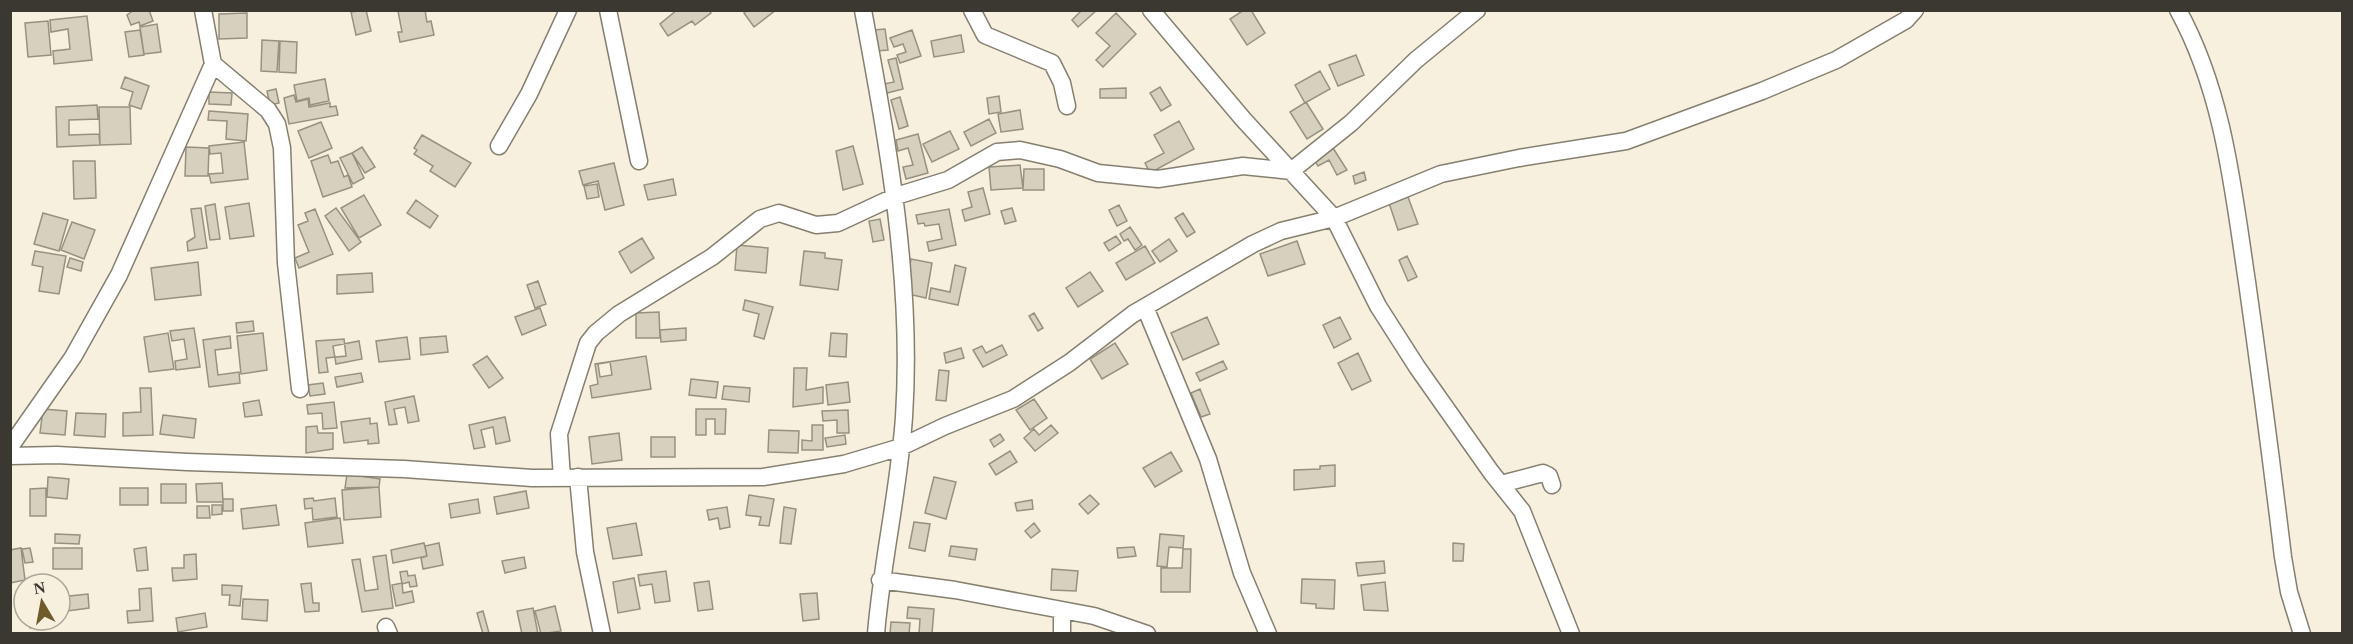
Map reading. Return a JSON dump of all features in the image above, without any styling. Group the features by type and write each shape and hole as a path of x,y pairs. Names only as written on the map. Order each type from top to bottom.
{"street":[{"path":"10,447 73,357 119,275 213,64 203,10"},
{"path":"499,146 529,94 568,10"},
{"path":"608,10 639,161"},
{"path":"863,10 896,196 903,272 905,377 901,447 886,555 880,580 876,633"},
{"path":"972,10 985,35 1052,63 1062,83 1067,106"},
{"path":"1151,10 1334,218 1378,306 1417,367 1526,520 1571,633"},
{"path":"10,456 57,455 570,477 763,477 844,464 901,447 945,426 1014,399 1070,363 1145,307 1253,244 1281,231 1334,218 1441,174 1519,158 1626,141 1762,91 1836,60 1906,20 1915,10"},
{"path":"2178,10 2206,69 2217,105 2236,209 2283,557 2289,592 2302,633"},
{"path":"602,633 559,434 588,343 596,333 668,282 712,257 760,219 778,213 816,225 828,225 896,196 948,180 997,152 1020,150 1060,159 1098,173 1158,179 1243,166 1291,171 1351,123 1416,60 1476,11"},
{"path":"213,64 268,110 277,124 282,148 286,263 300,389"},
{"path":"1145,307 1208,459 1242,573 1268,633"},
{"path":"1501,484 1543,473 1549,476 1552,485"},
{"path":"880,580 955,590 1094,616 1147,633"},
{"path":"1062,611 1062,633"}],"building":[{"path":"134,10 149,10 153,21 140,26 139,22 131,25 127,15"},
{"path":"366,10 371,31 356,35 351,12"},
{"path":"425,10 427,22 431,21 434,35 400,42 398,32 402,32 398,11"},
{"path":"677,10 709,10 711,13 695,25 692,21 668,36 660,24"},
{"path":"747,10 776,10 754,27 744,13"},
{"path":"1082,10 1097,10 1078,27 1072,20"},
{"path":"1244,10 1251,10 1265,33 1247,45 1230,19"},
{"path":"247,13 247,38 219,39 219,14"},
{"path":"1116,13 1136,34 1103,67 1096,60 1110,46 1096,33"},
{"path":"87,16 92,60 54,64 53,51 70,49 68,29 51,32 50,20"},
{"path":"48,21 51,55 28,57 25,23"},
{"path":"157,24 161,52 144,54 140,27"},
{"path":"885,29 888,50 877,51 874,30"},
{"path":"140,30 144,55 129,57 125,32"},
{"path":"912,30 921,56 900,63 897,55 906,52 903,44 894,47 890,38"},
{"path":"961,35 964,52 934,57 931,41"},
{"path":"262,40 279,41 277,72 261,71"},
{"path":"280,41 297,42 296,73 279,72"},
{"path":"1356,55 1364,75 1338,86 1329,65"},
{"path":"896,58 903,89 887,93 884,84 894,82 888,60"},
{"path":"1320,71 1330,89 1305,103 1295,85"},
{"path":"125,77 149,86 141,109 129,105 133,92 121,88"},
{"path":"325,79 329,101 310,105 309,98 297,101 294,85"},
{"path":"1160,87 1171,105 1161,111 1150,93"},
{"path":"1126,88 1126,98 1100,98 1100,89"},
{"path":"276,89 279,103 270,105 267,91"},
{"path":"209,92 232,93 231,105 209,104"},
{"path":"294,95 296,102 308,99 309,107 330,103 330,107 336,106 338,115 289,124 284,98"},
{"path":"999,96 1001,112 989,114 987,98"},
{"path":"900,97 908,126 899,129 891,100"},
{"path":"1306,102 1323,129 1307,139 1290,112"},
{"path":"97,105 98,119 69,120 69,135 99,134 100,145 57,147 56,107"},
{"path":"99,107 130,107 131,144 100,145"},
{"path":"1020,110 1023,129 1001,132 998,114"},
{"path":"209,111 248,114 246,141 226,139 227,121 208,120"},
{"path":"989,119 996,133 971,146 964,132"},
{"path":"1179,121 1194,149 1150,173 1145,163 1164,153 1154,135"},
{"path":"321,122 332,148 309,158 298,131"},
{"path":"950,131 959,149 932,162 923,144"},
{"path":"918,134 928,173 906,179 903,167 913,165 908,148 898,151 896,140"},
{"path":"422,135 471,163 455,187 430,171 433,166 414,154 417,150 414,148"},
{"path":"244,142 248,179 211,183 209,174 223,173 221,153 210,154 209,146"},
{"path":"853,146 863,184 843,190 836,151"},
{"path":"186,147 209,148 208,176 185,176"},
{"path":"362,147 375,167 365,173 352,153"},
{"path":"1333,148 1347,170 1337,175 1329,160 1318,166 1314,159"},
{"path":"352,153 364,178 353,184 340,158"},
{"path":"328,155 331,163 338,161 344,177 348,175 352,187 323,197 311,161"},
{"path":"73,161 95,161 96,198 74,199"},
{"path":"614,163 624,205 605,210 598,181 583,185 579,171"},
{"path":"1020,165 1023,188 991,190 989,167"},
{"path":"1024,169 1044,169 1044,190 1023,190"},
{"path":"1364,172 1366,180 1355,184 1353,176"},
{"path":"673,179 676,195 648,200 644,185"},
{"path":"597,184 599,197 587,199 584,186"},
{"path":"983,188 990,214 965,221 962,210 972,207 968,192"},
{"path":"364,195 381,225 359,238 341,208"},
{"path":"1408,197 1418,224 1398,230 1389,203"},
{"path":"416,200 438,216 430,228 407,213"},
{"path":"249,203 254,236 230,239 225,207"},
{"path":"215,204 220,239 210,240 205,206"},
{"path":"1119,205 1127,221 1117,226 1109,210"},
{"path":"201,208 207,248 188,251 187,242 195,237 191,209"},
{"path":"336,208 361,242 349,251 325,216"},
{"path":"1012,208 1016,221 1005,224 1001,211"},
{"path":"315,209 333,254 299,268 295,258 309,252 298,225 308,221 305,213"},
{"path":"949,209 956,245 929,251 927,242 942,239 939,224 925,226 924,223 918,224 916,215"},
{"path":"43,213 68,220 59,251 34,244"},
{"path":"1183,213 1195,232 1187,237 1175,218"},
{"path":"880,219 884,240 873,242 869,221"},
{"path":"72,222 95,230 84,259 61,250"},
{"path":"1130,227 1142,245 1135,250 1128,239 1124,241 1120,234"},
{"path":"1116,236 1121,243 1109,251 1104,243"},
{"path":"642,238 654,258 631,273 619,252"},
{"path":"1169,239 1177,251 1160,262 1152,251"},
{"path":"1297,241 1305,264 1268,276 1260,254"},
{"path":"737,245 768,248 766,273 735,270"},
{"path":"1145,246 1155,263 1126,280 1116,263"},
{"path":"35,251 66,256 59,294 39,291 43,267 32,265"},
{"path":"804,251 825,253 825,258 842,260 838,290 800,285"},
{"path":"1407,256 1417,277 1408,281 1399,260"},
{"path":"70,258 83,262 81,271 67,267"},
{"path":"911,259 932,263 926,298 908,294 907,281"},
{"path":"198,262 201,295 155,300 151,268"},
{"path":"955,265 966,268 958,305 929,299 931,288 950,292"},
{"path":"1090,272 1103,291 1078,307 1066,288"},
{"path":"372,273 373,292 337,294 337,275"},
{"path":"538,281 546,304 535,308 527,285"},
{"path":"745,300 773,307 764,339 754,336 759,314 743,310"},
{"path":"540,308 546,325 522,335 515,317"},
{"path":"659,312 660,338 636,338 636,313"},
{"path":"1034,313 1043,328 1038,331 1029,316"},
{"path":"1207,317 1219,344 1183,360 1171,333"},
{"path":"1340,317 1351,339 1334,348 1323,325"},
{"path":"253,321 254,331 237,333 236,323"},
{"path":"194,328 200,367 176,370 175,361 187,359 184,339 172,341 170,331"},
{"path":"686,328 686,340 661,342 660,330"},
{"path":"168,333 174,369 149,372 144,337"},
{"path":"263,333 267,370 241,374 237,336"},
{"path":"831,333 847,334 846,357 829,356"},
{"path":"230,336 231,348 215,350 218,375 239,372 240,383 209,387 203,340"},
{"path":"446,336 448,352 421,355 420,338"},
{"path":"407,337 410,359 379,362 376,341"},
{"path":"344,339 346,356 326,358 328,372 319,373 316,341"},
{"path":"359,341 362,359 336,364 333,346"},
{"path":"1115,343 1128,364 1102,379 1090,359"},
{"path":"1002,345 1007,355 983,367 973,350 982,346 986,353"},
{"path":"961,348 964,358 946,363 944,353"},
{"path":"1358,353 1371,381 1352,390 1338,363"},
{"path":"487,356 503,378 489,388 473,365"},
{"path":"646,356 651,389 592,398 590,386 598,384 595,364","holes":["610,362 612,375 600,377 598,364"]},
{"path":"1223,361 1227,369 1200,381 1196,373"},
{"path":"794,368 807,368 806,390 823,387 823,403 793,407"},
{"path":"939,370 949,371 946,401 936,400"},
{"path":"361,373 363,382 337,387 335,377"},
{"path":"691,379 718,382 716,398 689,395"},
{"path":"848,382 850,402 828,405 826,385"},
{"path":"323,383 325,394 310,396 308,385"},
{"path":"724,386 750,388 749,402 722,399"},
{"path":"140,388 151,388 153,435 123,436 123,413 141,412"},
{"path":"1200,389 1210,414 1201,417 1191,393"},
{"path":"414,396 419,421 408,423 405,407 394,409 397,424 389,425 385,402"},
{"path":"1034,399 1047,418 1030,430 1016,410"},
{"path":"259,400 262,415 245,417 243,403"},
{"path":"334,402 337,428 323,429 322,413 308,414 307,405"},
{"path":"43,409 67,411 65,435 40,433"},
{"path":"696,409 726,409 725,434 715,434 715,419 706,419 706,435 696,435"},
{"path":"848,410 849,433 837,433 837,420 823,421 822,411"},
{"path":"76,413 106,414 105,437 74,435"},
{"path":"163,415 196,419 194,438 160,434"},
{"path":"505,417 510,441 496,444 493,427 481,430 485,447 474,449 469,425"},
{"path":"370,418 370,424 377,423 379,443 368,444 368,440 344,443 341,422"},
{"path":"812,425 823,425 823,450 802,450 802,440 812,441"},
{"path":"1051,425 1058,433 1035,451 1024,438 1034,429 1039,435"},
{"path":"317,426 318,433 333,433 333,449 306,453 306,427"},
{"path":"769,430 799,431 798,453 768,452"},
{"path":"619,433 622,460 592,464 589,437"},
{"path":"1000,434 1004,440 994,447 990,440"},
{"path":"845,435 846,444 827,447 825,438"},
{"path":"651,437 675,437 675,457 651,457"},
{"path":"1010,451 1017,462 996,475 989,464"},
{"path":"1171,452 1182,471 1155,487 1143,468"},
{"path":"1335,465 1335,486 1294,490 1294,470 1320,469 1320,466"},
{"path":"347,474 380,479 379,487 345,488"},
{"path":"48,477 69,479 67,499 47,497"},
{"path":"934,477 956,482 946,519 925,513"},
{"path":"222,483 223,502 197,502 196,484"},
{"path":"161,484 186,484 186,503 161,503"},
{"path":"379,487 381,517 344,520 342,490"},
{"path":"46,488 46,516 30,516 30,489"},
{"path":"120,488 148,488 148,505 120,505"},
{"path":"526,491 529,508 497,514 494,497"},
{"path":"749,495 774,499 769,526 759,525 761,517 746,515"},
{"path":"1090,495 1099,504 1088,514 1079,504"},
{"path":"313,498 314,501 335,498 337,517 313,520 312,508 305,509 304,499"},
{"path":"223,499 233,499 233,511 223,511"},
{"path":"478,499 480,513 451,518 449,504"},
{"path":"1032,500 1033,509 1017,511 1015,503"},
{"path":"212,505 222,505 222,514 212,515"},
{"path":"276,505 279,525 243,529 241,509"},
{"path":"197,506 209,506 210,518 197,518"},
{"path":"727,507 730,527 720,529 718,518 709,520 707,510"},
{"path":"784,507 796,509 791,544 780,543"},
{"path":"340,518 343,543 308,547 305,523"},
{"path":"914,522 930,524 925,551 909,548"},
{"path":"636,523 642,555 613,559 607,528"},
{"path":"1034,523 1040,531 1031,538 1025,531"},
{"path":"55,534 80,535 79,544 55,543"},
{"path":"1160,534 1184,536 1183,548 1169,547 1167,567 1157,566"},
{"path":"424,543 427,556 393,563 391,550"},
{"path":"439,543 443,565 423,569 421,558 427,556 425,546"},
{"path":"1453,543 1464,544 1463,561 1453,561"},
{"path":"951,546 977,549 975,560 949,556"},
{"path":"146,547 148,570 137,571 134,549"},
{"path":"1134,547 1136,556 1118,558 1117,548"},
{"path":"21,548 24,572 12,572 12,583 10,583 10,550"},
{"path":"30,548 33,562 25,563 22,549"},
{"path":"53,548 82,548 82,569 53,569"},
{"path":"1183,549 1191,549 1190,592 1161,592 1161,568 1182,568"},
{"path":"196,554 197,579 173,581 172,568 184,568 184,555"},
{"path":"386,555 393,608 362,612 352,560 360,559 365,591 378,589 373,557"},
{"path":"524,557 526,568 505,573 502,561"},
{"path":"1384,561 1385,573 1358,576 1356,563"},
{"path":"1052,569 1078,571 1076,591 1051,590"},
{"path":"407,571 408,576 415,575 417,586 410,587 409,582 402,584 400,572"},
{"path":"666,571 670,601 655,603 652,584 640,586 638,575"},
{"path":"634,578 640,609 618,613 613,582"},
{"path":"1302,579 1335,580 1334,609 1316,608 1316,604 1301,603"},
{"path":"709,581 713,609 698,611 694,583"},
{"path":"1385,582 1388,611 1364,610 1361,585"},
{"path":"311,583 313,603 319,603 319,611 305,612 301,584"},
{"path":"402,583 403,593 412,591 414,602 396,606 392,585"},
{"path":"222,585 242,586 240,606 229,605 230,595 222,595"},
{"path":"151,588 153,621 128,623 127,611 140,610 139,589"},
{"path":"817,593 819,619 803,621 800,594"},
{"path":"88,594 89,608 72,610 72,596"},
{"path":"243,599 268,600 267,621 242,619"},
{"path":"555,606 561,631 541,634 535,611"},
{"path":"908,607 934,609 932,634 919,634 920,619 907,618"},
{"path":"533,608 538,634 522,634 517,611"},
{"path":"483,611 489,633 487,634 483,634 477,613"},
{"path":"205,613 207,627 178,632 176,618"},
{"path":"891,622 910,623 909,634 890,634"}]}
